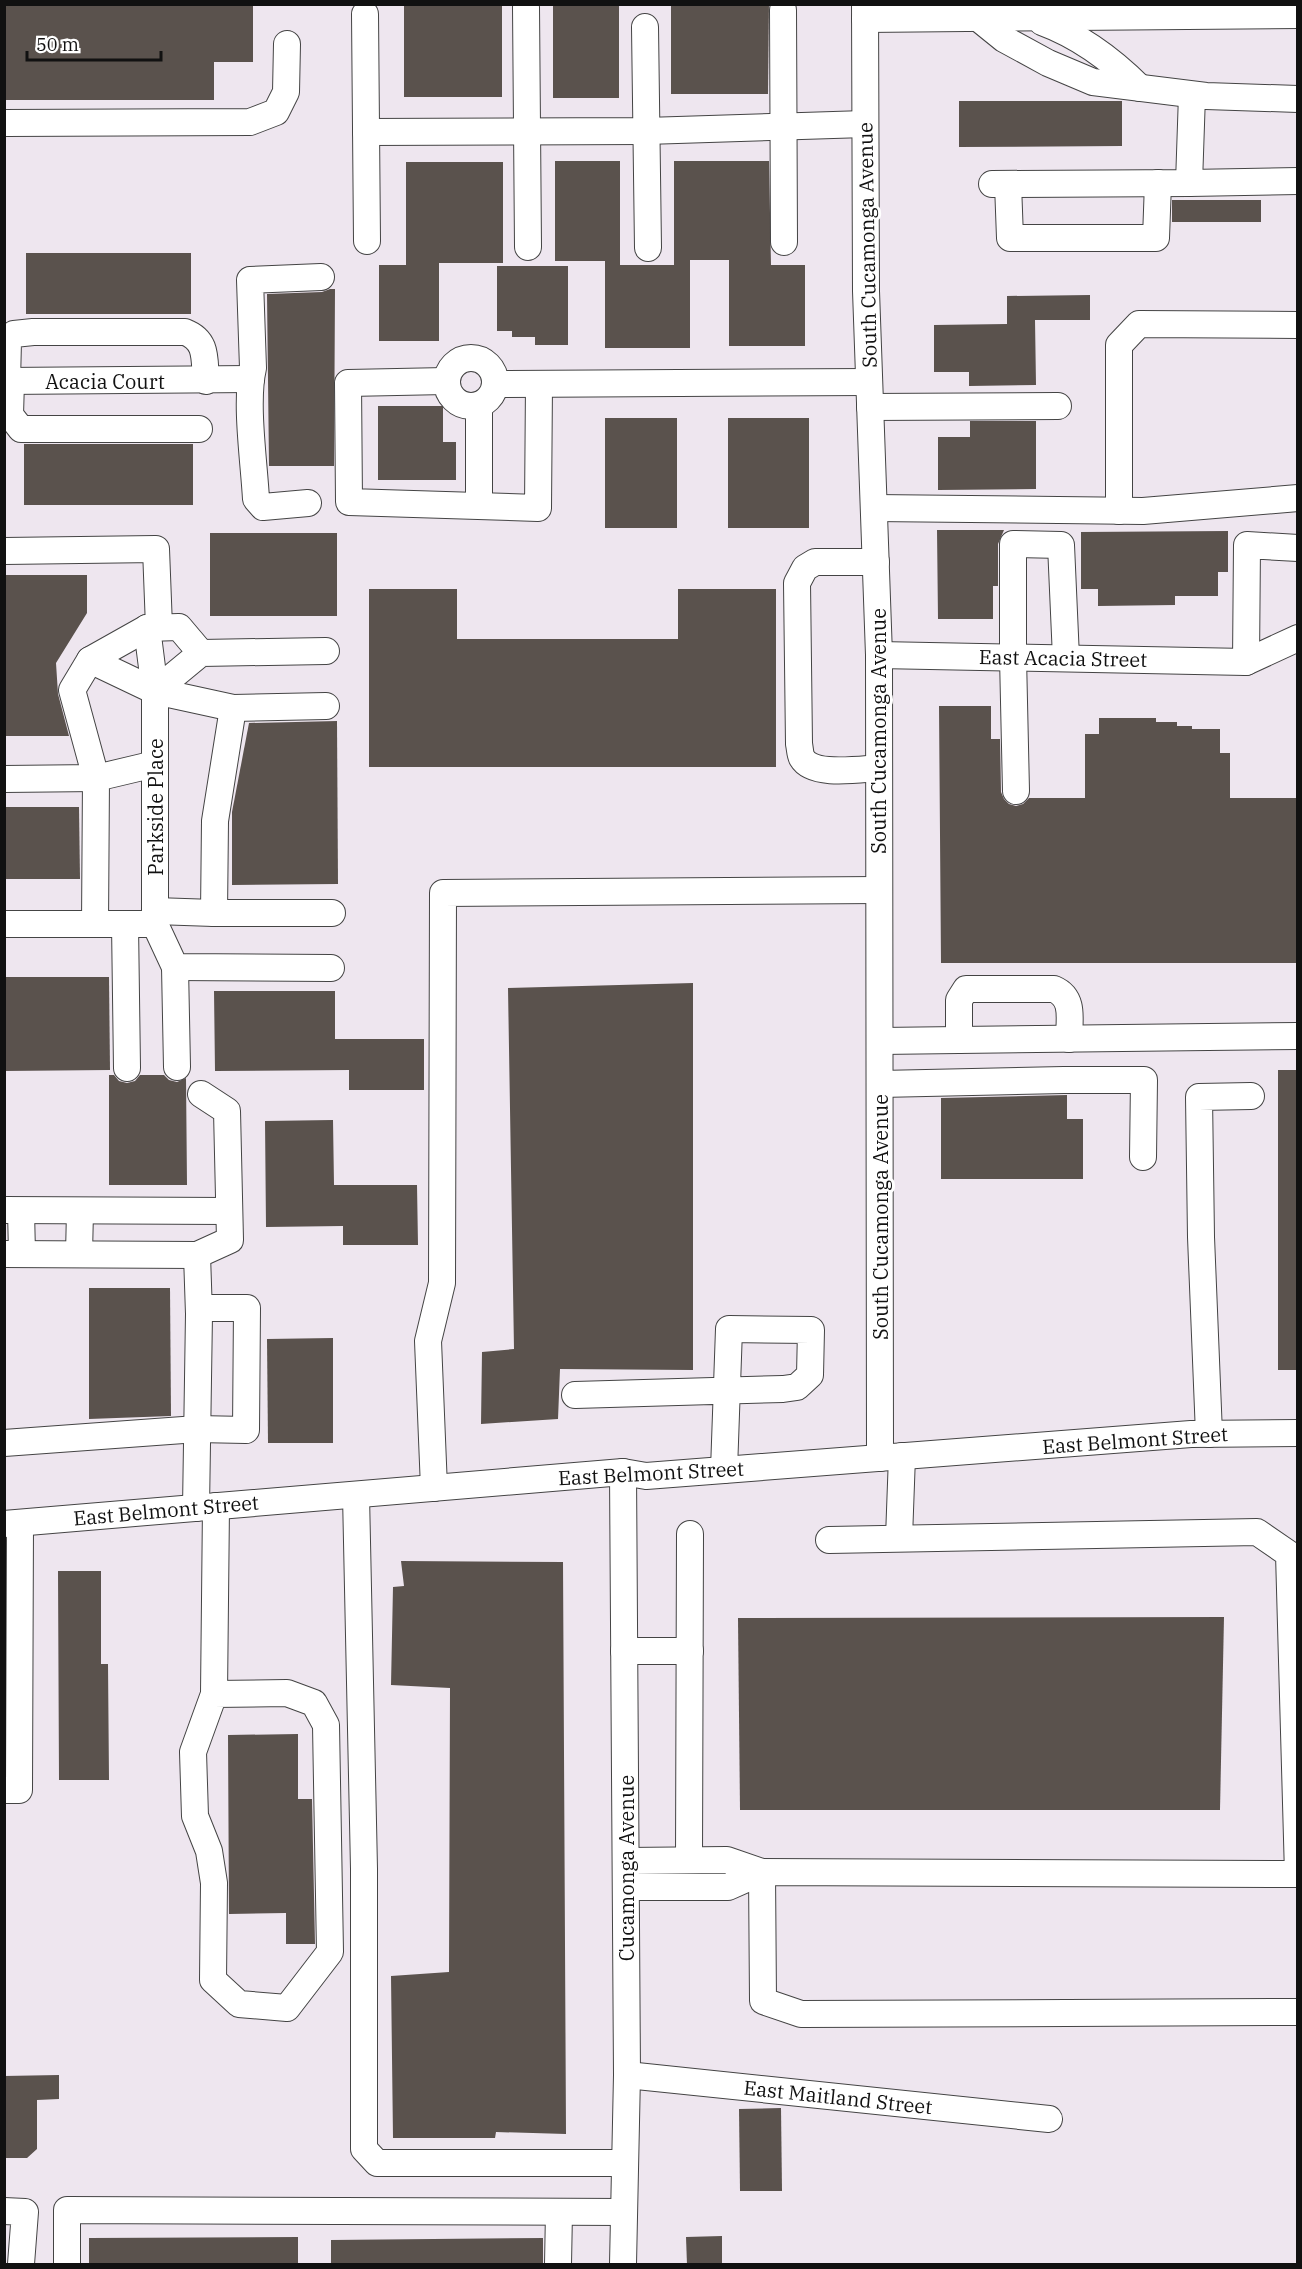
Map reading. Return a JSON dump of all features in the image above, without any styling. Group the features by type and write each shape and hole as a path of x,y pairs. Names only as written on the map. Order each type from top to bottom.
{"street":[{"path":"526,7 528,247"},
{"path":"783,10 784,242"},
{"path":"865,12 978,18 1282,12"},
{"name":"South Cucamonga Avenue","path":"865,12 866,291 879,655 879,1084 891,1457 899,1538"},
{"path":"365,14 367,241"},
{"path":"1091,45 1095,30 1109,16"},
{"path":"1030,17 1074,35 1091,45 1140,88"},
{"path":"978,18 1004,39 1048,63 1094,82 1192,94 1258,99 1298,99"},
{"path":"645,27 648,248"},
{"path":"4,123 250,122 276,112 286,92 286,44"},
{"path":"1189,183 1192,94"},
{"path":"366,132 646,131 866,124"},
{"path":"1158,183 1156,238 1010,238 1000,184 1298,181"},
{"path":"308,504 263,507 256,499 250,280 321,277"},
{"path":"1119,511 1119,345 1139,324 1298,325"},
{"path":"198,429 21,429 10,415 8,342 14,334 33,332 185,332 197,336 202,346 206,381"},
{"path":"475,357 490,366 494,373 495,384 491,396 478,405 471,406 456,401 446,381 448,372 459,360 475,357"},
{"name":"Acacia Court","path":"8,381 251,379"},
{"path":"446,381 348,383 349,502 538,508 539,384"},
{"path":"495,384 870,394 1058,406"},
{"path":"478,405 479,505"},
{"path":"874,508 1143,512 1298,498"},
{"path":"1016,791 1013,544 1061,545 1066,658"},
{"path":"1298,548 1248,545 1246,662 1298,638"},
{"name":"Parkside Place","path":"4,551 156,549 153,628 155,917"},
{"path":"876,561 815,562 805,568 797,584 799,744 802,758 809,765 820,770 879,768"},
{"path":"96,924 96,778 72,690 90,660 153,628 179,627 201,653"},
{"path":"155,691 201,653 326,651"},
{"name":"East Acacia Street","path":"879,655 1246,662"},
{"path":"90,660 155,691 232,708 326,706"},
{"path":"214,913 215,821 232,708"},
{"path":"4,779 96,778 155,764"},
{"path":"434,1488 428,1341 442,1283 443,893 879,890"},
{"path":"4,924 125,924 155,917 214,913 332,913"},
{"path":"155,917 175,967 177,1067"},
{"path":"125,924 127,1068"},
{"path":"175,967 331,968"},
{"path":"959,1040 959,1000 966,989 1054,989 1062,992 1069,1002 1069,1039"},
{"path":"879,1041 1298,1036"},
{"path":"879,1084 1144,1080 1143,1157"},
{"path":"201,1094 227,1111 230,1240 197,1255 13,1253 13,1210 229,1211"},
{"path":"1209,1434 1201,1237 1199,1097 1251,1096"},
{"path":"79,1254 80,1211"},
{"path":"197,1255 199,1308 197,1429 206,1507 214,1694 193,1752 195,1816 209,1851 214,1883 213,1980 239,2004 287,2008 330,1952 326,1725 314,1703 288,1693 214,1694"},
{"path":"4,1443 197,1429 246,1430 247,1308 199,1308"},
{"path":"575,1395 726,1392 724,1470"},
{"name":"East Belmont Street","path":"12,1523 623,1472 646,1476 1209,1434 1298,1433"},
{"name":"Cucamonga Avenue","path":"623,1472 627,2075 623,2265"},
{"path":"356,1495 364,1869 364,2149 377,2163 625,2163"},
{"path":"4,1790 19,1790 12,1523"},
{"path":"626,1860 727,1860 762,1872 1297,1874 1289,1554 1257,1532 829,1540"},
{"path":"690,1534 690,1860"},
{"path":"624,1651 690,1651"},
{"path":"626,1887 728,1887 762,1872"},
{"path":"762,1872 763,2001 801,2014 1298,2012"},
{"name":"East Maitland Street","path":"627,2075 1049,2119"},
{"path":"67,2265 67,2210 624,2212"},
{"path":"4,2211 25,2212 21,2265"},
{"path":"558,2265 559,2212"}],"shaded area":[{"path":"5,5 1297,5 1297,2264 5,2264"}],"building":[{"path":"4,4 253,4 253,62 214,62 214,100 4,100"},
{"path":"404,4 502,4 502,97 404,97"},
{"path":"553,4 619,4 619,98 553,98"},
{"path":"671,4 769,4 768,94 671,94"},
{"path":"959,101 1122,101 1122,146 959,147"},
{"path":"555,161 620,161 620,265 674,265 674,161 769,161 771,265 805,265 805,346 729,346 729,260 690,260 690,348 605,348 605,261 555,261"},
{"path":"406,162 503,162 503,263 439,263 439,341 379,341 379,265 406,265"},
{"path":"1172,200 1261,200 1261,222 1172,222"},
{"path":"26,253 191,253 191,314 26,314"},
{"path":"497,266 568,266 568,345 535,345 535,337 512,337 512,331 497,331"},
{"path":"335,289 334,466 269,466 267,294 322,292"},
{"path":"1090,295 1090,320 1035,320 1036,385 969,386 969,372 934,372 934,325 1007,324 1007,296"},
{"path":"378,406 443,406 443,442 456,442 456,480 378,480"},
{"path":"605,418 677,418 677,528 605,528"},
{"path":"728,418 809,418 809,528 728,528"},
{"path":"970,421 1036,421 1036,489 938,490 938,437 970,437"},
{"path":"24,444 193,444 193,505 24,505"},
{"path":"937,530 1004,530 998,544 998,586 993,586 993,619 938,619"},
{"path":"1228,531 1228,572 1218,572 1218,596 1175,596 1175,605 1098,606 1098,589 1081,589 1081,532"},
{"path":"210,533 337,533 337,616 210,616"},
{"path":"4,575 87,575 87,613 56,663 58,694 69,736 4,736"},
{"path":"369,589 457,589 457,639 678,639 678,589 776,589 776,767 369,767"},
{"path":"939,706 991,706 991,739 1000,739 1001,792 1009,804 1016,806 1023,804 1029,798 1085,798 1085,734 1099,734 1099,718 1156,718 1156,722 1177,722 1177,726 1192,726 1192,729 1220,729 1220,753 1230,753 1230,798 1298,798 1298,963 941,963"},
{"path":"337,721 338,884 232,885 232,812 249,723"},
{"path":"4,807 79,807 80,879 4,879"},
{"path":"6,977 109,977 110,1070 4,1071"},
{"path":"693,983 693,1370 560,1369 558,1419 481,1424 482,1352 514,1349 508,988"},
{"path":"214,991 335,991 335,1039 424,1039 424,1090 349,1090 349,1070 215,1071"},
{"path":"1278,1070 1298,1070 1298,1370 1278,1370"},
{"path":"109,1075 114,1075 119,1081 127,1083 135,1081 140,1075 164,1075 169,1080 177,1082 186,1078 187,1185 109,1185"},
{"path":"1067,1095 1067,1119 1083,1119 1083,1179 941,1179 941,1098"},
{"path":"333,1120 334,1185 417,1185 418,1245 343,1245 343,1226 266,1227 265,1121"},
{"path":"89,1288 170,1288 171,1416 89,1419"},
{"path":"333,1338 333,1443 268,1443 267,1339"},
{"path":"401,1561 563,1562 566,2134 496,2132 495,2138 393,2138 391,1976 449,1972 450,1688 391,1685 393,1587 404,1586"},
{"path":"58,1571 101,1571 101,1664 108,1664 109,1780 59,1780"},
{"path":"1224,1617 1220,1810 740,1810 738,1618"},
{"path":"298,1734 298,1799 312,1799 315,1944 286,1944 286,1913 229,1914 228,1735"},
{"path":"59,2075 59,2099 37,2100 37,2149 27,2158 4,2158 4,2076"},
{"path":"781,2108 782,2191 740,2191 739,2109"},
{"path":"722,2236 722,2265 687,2265 686,2237"},
{"path":"298,2237 298,2265 89,2265 89,2238"},
{"path":"543,2238 543,2265 331,2265 331,2240"}]}
